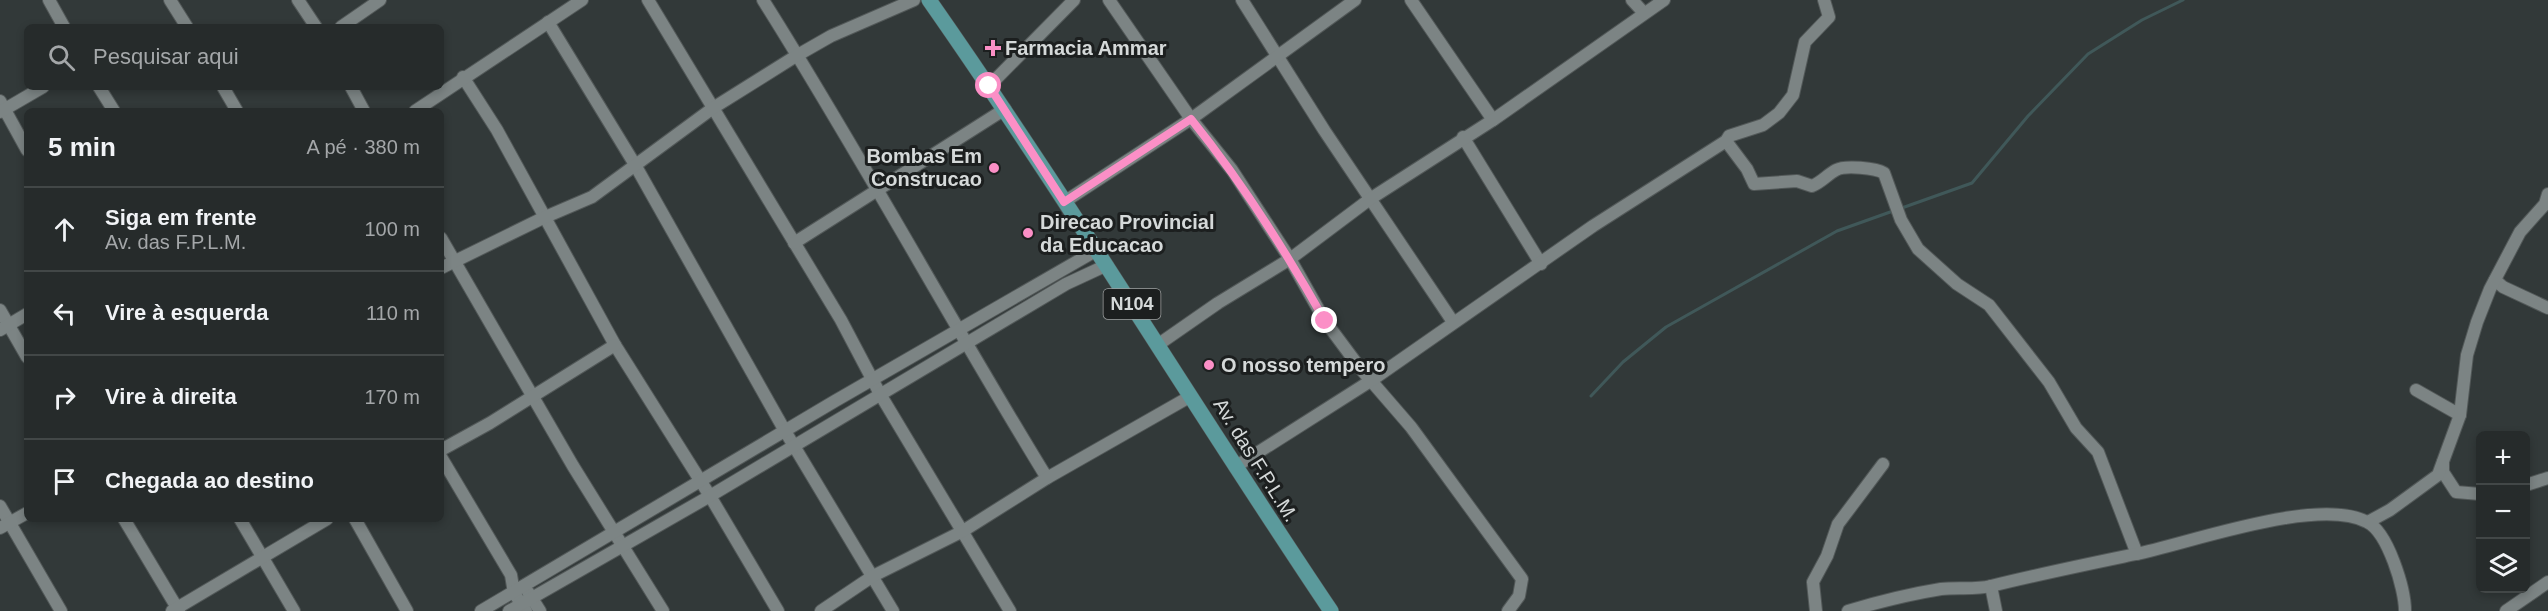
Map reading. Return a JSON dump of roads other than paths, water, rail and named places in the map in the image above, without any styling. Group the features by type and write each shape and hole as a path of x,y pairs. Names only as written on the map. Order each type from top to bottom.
{"main road":[{"name":"Av. das F.P.L.M.","path":"929,0 1005,109 1159,344 1235,467 1331,611"}],"street":[{"path":"49,0 62,24"},
{"path":"170,0 185,24"},
{"path":"298,0 314,24"},
{"path":"345,24 380,0"},
{"path":"444,90 582,0"},
{"path":"648,0 842,320 880,394 1010,611"},
{"path":"763,0 879,189 1047,478"},
{"path":"444,266 592,197 625,175 634,163 713,108 796,56 831,36 914,0"},
{"path":"989,86 1074,0"},
{"path":"1109,0 1191,119 1232,170 1290,259 1325,321 1411,427 1522,579 1519,596 1508,611"},
{"path":"1242,0 1276,58 1453,322"},
{"path":"1064,202 1191,119 1355,0"},
{"path":"1411,0 1493,120"},
{"path":"1632,0 1644,13"},
{"path":"1159,344 1218,303 1290,259 1370,199 1493,120 1664,0"},
{"path":"1235,467 1372,380 1593,226 1726,141 1728,136 1763,125 1779,113 1793,95 1805,42 1829,17 1824,0"},
{"path":"548,22 634,163 785,431 893,611"},
{"path":"463,76 497,130 543,218 615,345 702,482 778,611"},
{"path":"24,145 2,108 37,90"},
{"path":"101,90 112,108"},
{"path":"225,90 235,108"},
{"path":"353,90 362,108"},
{"path":"419,108 444,90"},
{"path":"794,243 1005,109"},
{"path":"1463,138 1540,264"},
{"path":"1726,141 1755,184 1797,181 1812,186 1824,181 1836,170 1844,168 1876,170 1884,173 1901,220 1918,249 1957,284 1989,305 2049,382 2076,428 2098,452 2137,554"},
{"path":"1848,611 1941,589 1990,586 2051,570 2137,554 2295,517 2338,515 2368,522 2390,510 2438,474 2460,415 2467,355 2477,322 2495,280 2520,232 2547,201"},
{"path":"444,243 532,396 663,611"},
{"path":"481,611 1097,250"},
{"path":"509,611 526,604 710,496 1066,284 1107,266"},
{"path":"2495,280 2503,287 2548,308"},
{"path":"0,310 4,328 24,353"},
{"path":"4,328 24,316"},
{"path":"444,448 490,423 615,345"},
{"path":"2416,390 2460,415"},
{"path":"821,611 873,576 963,531 1047,478 1191,396"},
{"path":"444,462 520,589 526,604 540,611"},
{"path":"2443,462 2443,472 2456,492 2476,494"},
{"path":"1816,611 1813,582 1827,556 1838,524 1883,464"},
{"path":"2530,484 2548,478"},
{"path":"0,506 5,526 61,611"},
{"path":"5,526 24,515"},
{"path":"126,522 176,610 322,522"},
{"path":"242,522 294,611"},
{"path":"358,522 407,611"},
{"path":"2368,522 2391,555 2402,581 2405,611"},
{"path":"2506,611 2548,582"},
{"path":"1990,586 1996,611"}],"waterway":[{"path":"1899,209 1972,183 2028,116 2088,54 2142,20 2183,0"},
{"path":"1591,396 1623,362 1666,327 1837,231 1893,211"}],"place":[{"name":"Farmacia Ammar","path":"993,48"},
{"name":"Bombas Em Construcao","path":"994,168"},
{"name":"Direcao Provincial da Educacao","path":"1028,233"},
{"name":"O nosso tempero","path":"1209,365"}]}
